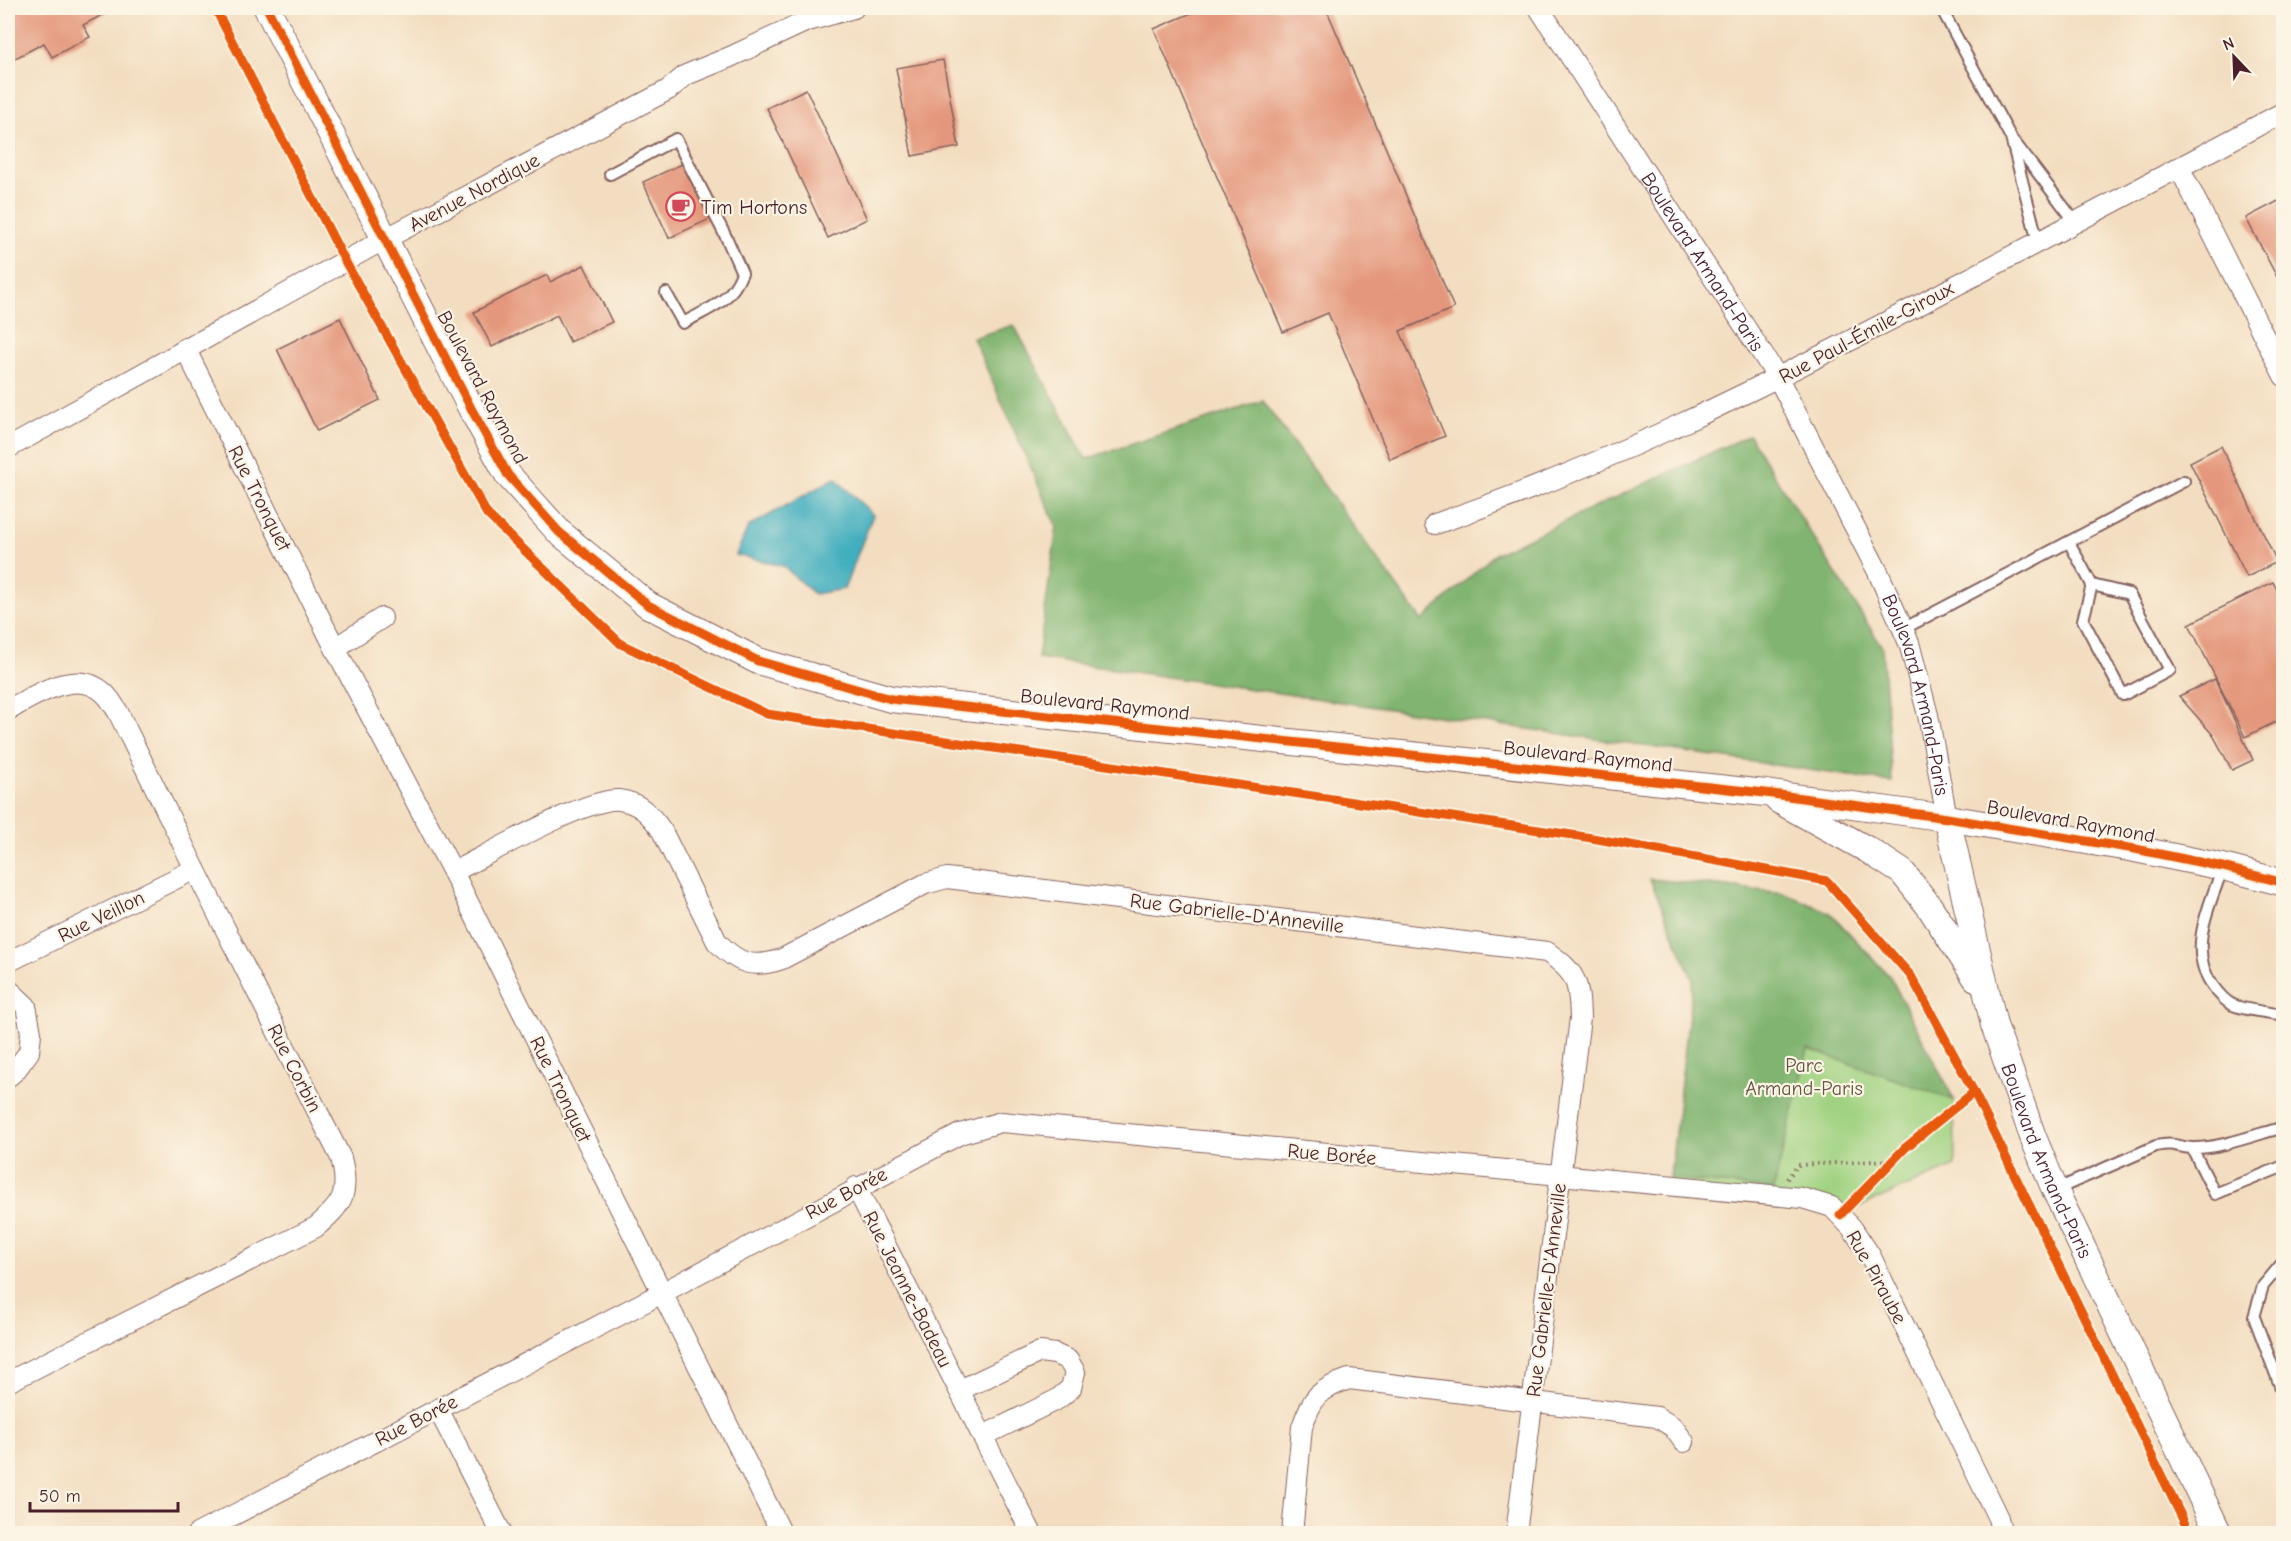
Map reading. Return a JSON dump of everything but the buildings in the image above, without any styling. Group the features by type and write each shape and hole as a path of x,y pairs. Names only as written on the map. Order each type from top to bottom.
{"street":[{"name":"Boulevard Raymond","path":"267,8 473,412 508,475 559,532 648,605 758,661 891,699 1765,793 1947,818 2135,849 2223,867 2283,883"},
{"name":"Avenue Nordique","path":"8,448 385,239 668,90 686,75 805,22 854,8"},
{"name":"Boulevard Armand-Paris","path":"1539,8 1778,378 1878,572 1909,643 1928,715 1947,818 1985,991 1994,1025 2033,1137 2055,1190 2219,1533"},
{"name":"Rue Paul-Émile-Giroux","path":"1435,524 1609,457 1778,378 2283,112"},
{"path":"2179,167 2283,376"},
{"name":"Rue Tronquet","path":"185,348 335,648 453,872 782,1533"},
{"path":"335,648 382,618"},
{"name":"Rue Corbin","path":"8,710 54,687 71,682 89,685 103,692 118,712 341,1158 345,1176 344,1195 336,1210 316,1227 8,1382"},
{"path":"1765,793 1868,850 1902,872 1929,906 1985,991"},
{"name":"Rue Gabrielle-D'Anneville","path":"453,872 577,810 601,801 619,800 638,805 652,817 662,831 717,942 729,955 748,964 766,964 782,959 925,884 947,878 1547,952 1566,965 1576,981 1580,1018 1516,1533"},
{"name":"Rue Veillon","path":"8,962 195,869"},
{"path":"8,989 26,1006 31,1033 29,1052 8,1077"},
{"name":"Rue Borée","path":"197,1533 662,1293 856,1187 960,1134 1001,1122 1560,1175"},
{"name":"Rue Piraube","path":"1560,1175 1802,1198 1832,1207 1852,1228 1870,1255 1998,1518 2002,1533"},
{"name":"Rue Jeanne-Badeau","path":"856,1187 1032,1533"},
{"name":"Rue Jeanne-Badeau","path":"960,1390 1040,1352 1055,1354 1068,1360 1074,1372 1071,1388 1058,1399 983,1436"},
{"path":"1292,1533 1302,1427 1307,1411 1316,1395 1330,1385 1349,1379 1657,1417 1673,1427 1684,1442"},
{"path":"438,1410 502,1533"}],"lane":[{"path":"1941,8 2011,138 2076,223"},
{"path":"2011,138 2038,242"},
{"path":"610,174 676,139 742,273 737,286 728,298 683,323 666,293"},
{"path":"1903,629 2184,481"},
{"path":"2069,542 2092,585 2083,620 2123,695 2170,670 2129,594 2092,585"},
{"path":"2223,867 2201,932 2200,954 2207,978 2218,993 2232,1005 2283,1015"},
{"path":"2055,1190 2156,1146 2172,1143 2192,1148 2216,1145 2283,1127"},
{"path":"2192,1148 2215,1194 2283,1167"},
{"path":"2283,1261 2263,1286 2254,1317 2283,1396"}],"path":[{"path":"1885,1168 1896,1157"},
{"path":"1773,1196 1798,1165 1896,1157"}],"green space":[{"path":"1014,325 1086,459 1263,401 1422,621 1495,554 1749,435 1882,647 1892,782 1038,658 1057,527 973,338"},
{"name":"Parc Armand-Paris","path":"1650,879 1784,893 1830,913 1890,977 1954,1100 1955,1166 1840,1215 1832,1207 1669,1186 1693,980"},
{"name":"Parc Armand-Paris","path":"1650,879 1784,893 1830,913 1890,977 1954,1100 1808,1049 1773,1190 1670,1178 1693,980"}],"water":[{"path":"835,478 873,515 844,589 814,594 783,566 736,555 748,527"}],"cycle path":[{"path":"215,8 345,261 487,514 621,644 767,714 1592,838 1827,881 1911,976 1974,1092 2190,1534"},
{"path":"267,8 473,412 508,475 559,532 648,605 758,661 891,699 1765,793 1947,818 2135,849 2223,867 2284,883"},
{"path":"1840,1215 1905,1148 1974,1092"}],"place":[{"name":"Tim Hortons","path":"680,207"}]}
